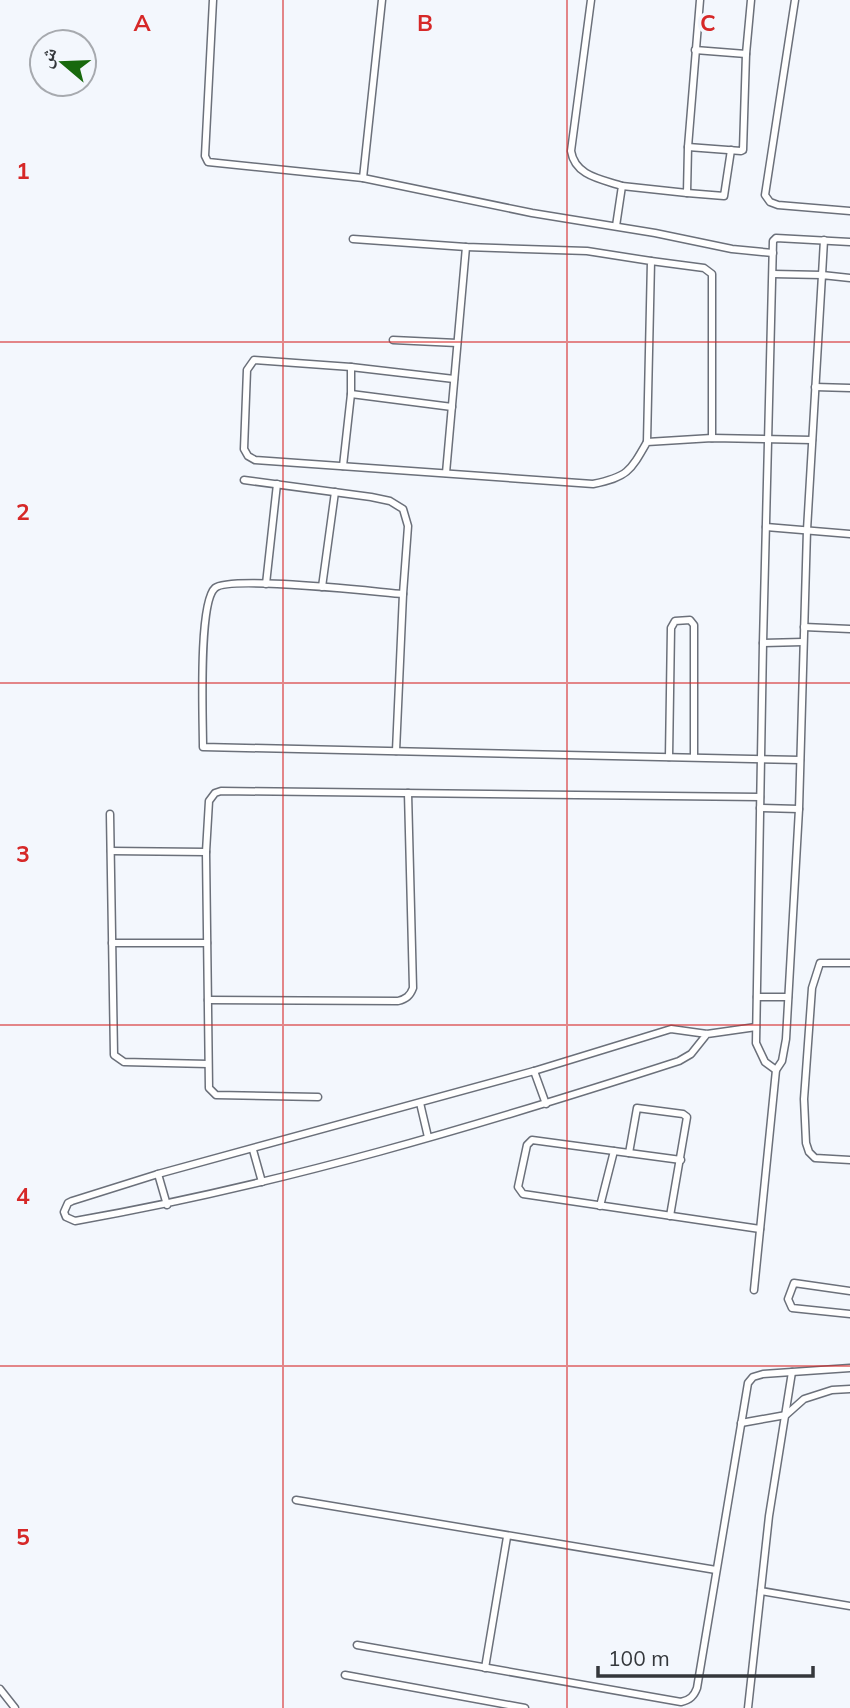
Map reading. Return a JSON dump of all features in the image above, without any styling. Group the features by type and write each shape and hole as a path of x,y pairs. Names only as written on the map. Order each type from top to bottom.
{"lane":[{"path":"212,0 206,159 216,164 363,178 532,213 732,249 773,253"},
{"path":"363,178 382,0"},
{"path":"591,0 570,151 572,161 580,170 622,186 724,196 731,150"},
{"path":"687,193 700,0"},
{"path":"688,147 743,149 751,0"},
{"path":"795,0 765,195 770,202 778,205 850,211"},
{"path":"695,50 746,54"},
{"path":"616,226 622,186"},
{"path":"776,1070 765,1062 759,1053 756,1027 773,241 776,238 850,242"},
{"path":"353,239 466,247 587,251 704,268 712,274 712,438"},
{"path":"754,1290 776,1070 784,1050 788,997 799,809 807,530 824,240"},
{"path":"446,473 466,247"},
{"path":"454,379 351,367 254,360 247,370 244,449 248,456 255,460 593,484 618,479 634,464 647,442 651,261"},
{"path":"773,274 850,278"},
{"path":"393,340 457,343"},
{"path":"344,466 351,367"},
{"path":"815,387 850,388"},
{"path":"351,394 452,407"},
{"path":"647,442 712,438 812,440"},
{"path":"244,480 390,501 403,509 408,526 402,594 396,751"},
{"path":"266,584 277,484"},
{"path":"321,587 335,492"},
{"path":"766,527 850,534"},
{"path":"402,594 266,584 223,583 215,588 208,602 203,670 203,747 800,760"},
{"path":"669,757 671,628 675,621 690,620 694,625 694,757"},
{"path":"804,627 850,629"},
{"path":"763,643 803,642"},
{"path":"318,1097 216,1095 209,1088 206,852 209,801 215,793 760,797"},
{"path":"208,1000 398,1001 411,994 408,793"},
{"path":"760,808 799,809"},
{"path":"110,814 114,1055 124,1062 208,1063"},
{"path":"111,851 206,852"},
{"path":"112,943 207,943"},
{"path":"850,963 820,963 812,988 804,1099 806,1143 809,1152 815,1158 850,1160"},
{"path":"757,997 788,997"},
{"path":"707,1034 691,1054 679,1061 546,1104 428,1137 167,1205 75,1221 66,1217 64,1212 72,1201 158,1174 420,1104 671,1029 707,1034 756,1027"},
{"path":"534,1071 546,1104"},
{"path":"420,1104 428,1137"},
{"path":"629,1153 638,1108 683,1114 687,1117 670,1216"},
{"path":"681,1160 534,1139 527,1145 518,1187 521,1193 760,1229"},
{"path":"253,1150 262,1182"},
{"path":"600,1206 614,1151"},
{"path":"158,1174 167,1205"},
{"path":"850,1292 794,1283 788,1299 792,1308 850,1314"},
{"path":"358,1645 687,1701 696,1688 748,1383 753,1377 763,1374 850,1368"},
{"path":"748,1708 769,1516 792,1372"},
{"path":"741,1423 786,1415 804,1399 832,1390 850,1389"},
{"path":"296,1500 716,1570"},
{"path":"485,1668 507,1537"},
{"path":"761,1591 850,1606"},
{"path":"345,1675 525,1708"},
{"path":"0,1689 15,1708"}]}
